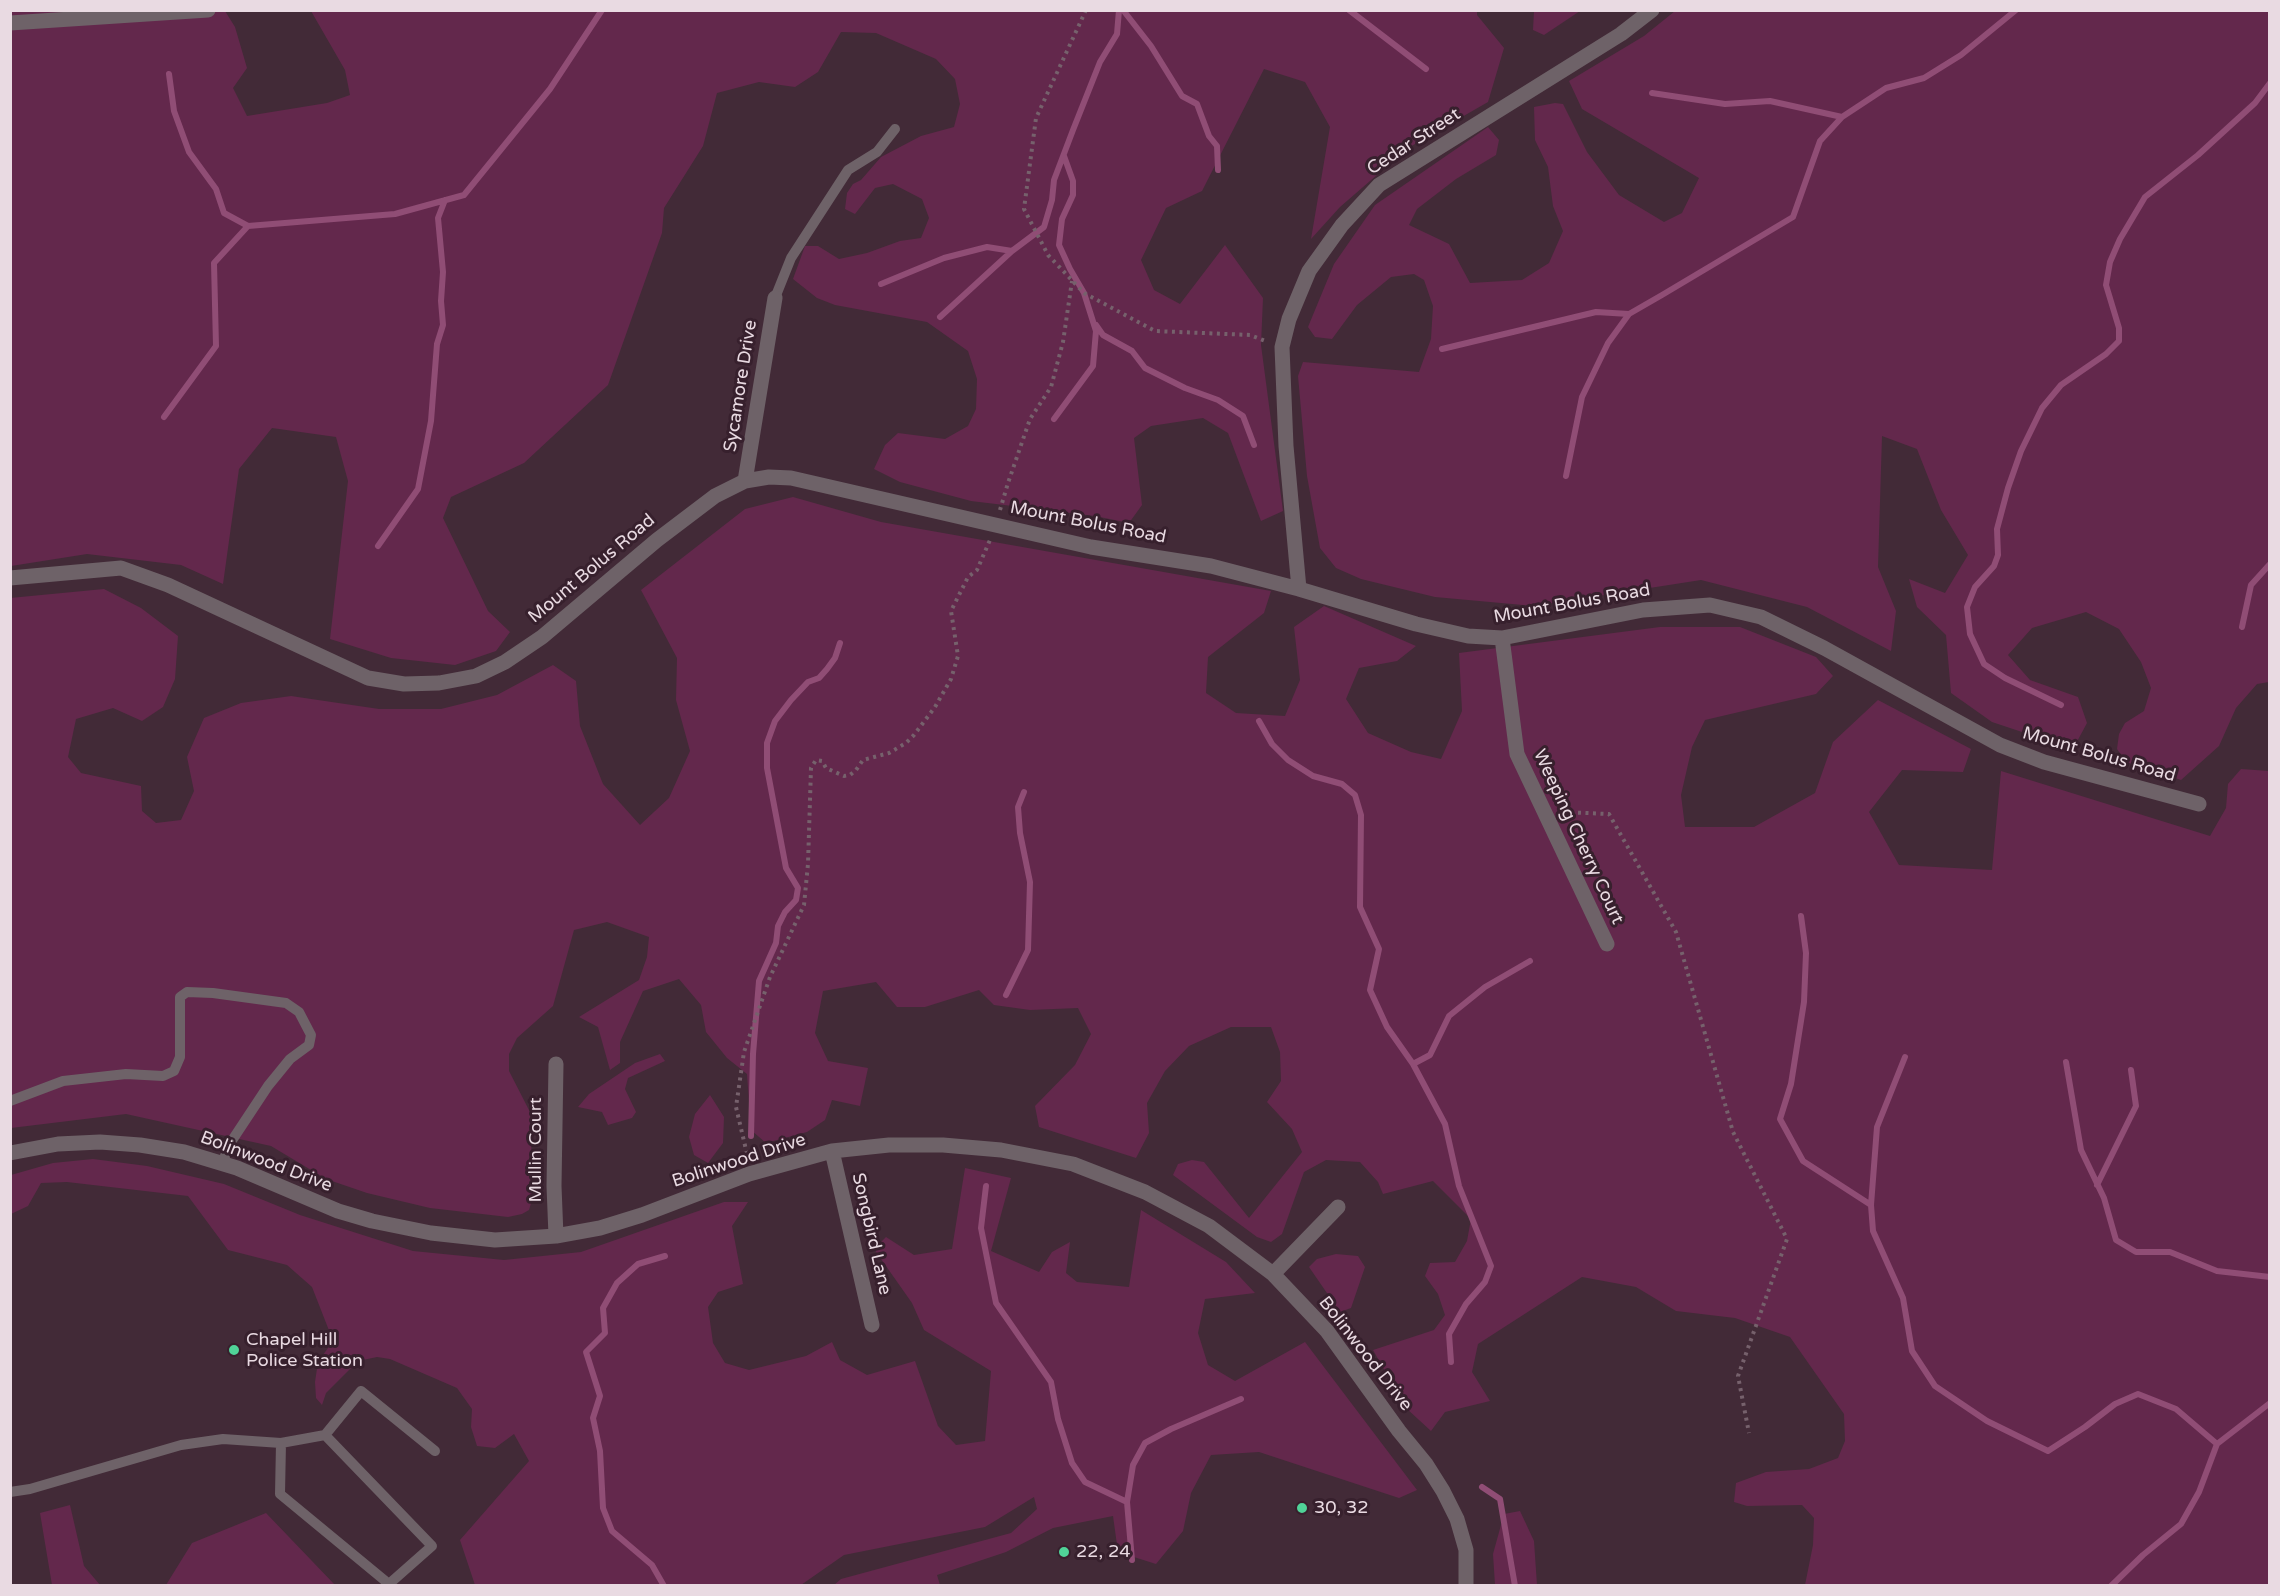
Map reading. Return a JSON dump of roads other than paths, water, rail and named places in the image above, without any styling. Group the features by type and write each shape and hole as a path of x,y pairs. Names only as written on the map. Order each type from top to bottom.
{"street":[{"path":"10,23 208,10"},
{"name":"Cedar Street","path":"1299,589 1286,447 1282,347 1289,319 1309,271 1342,225 1380,185 1621,34 1652,10"},
{"name":"Sycamore Drive","path":"745,481 775,298"},
{"name":"Mount Bolus Road","path":"10,578 121,568 168,585 369,678 404,684 440,683 476,676 505,662 542,638 688,515 715,496 745,481 769,477 791,478 1091,547 1211,566 1299,589 1416,624 1468,636 1502,638 1643,610 1710,605 1761,616 2000,745 2044,762 2199,804"},
{"name":"Weeping Cherry Court","path":"1502,638 1517,754 1607,945"},
{"name":"Mullin Court","path":"556,1064 554,1186 556,1236"},
{"name":"Bolinwood Drive","path":"10,1154 58,1144 100,1142 184,1152 222,1163 338,1211 372,1221 431,1233 495,1240 556,1236 611,1224 642,1215 749,1174 832,1151 889,1145 943,1145 1001,1150 1073,1164 1145,1192 1209,1226 1273,1274 1327,1331 1387,1415 1426,1464 1443,1491 1457,1519 1466,1550 1466,1586"},
{"name":"Songbird Lane","path":"832,1151 872,1325"},
{"path":"1273,1274 1338,1207"}],"lane":[{"path":"775,298 791,258 848,170 877,152 895,129"},
{"path":"10,1101 63,1081 126,1074 163,1076 174,1071 180,1057 180,997 187,992 213,993 286,1003 299,1012 311,1035 309,1045 290,1059 268,1086 231,1142 222,1163"},
{"path":"10,1492 30,1489 181,1445 223,1439 281,1443 325,1435 361,1390 435,1451"},
{"path":"281,1443 280,1494 388,1584 432,1546 325,1435"}],"waterway":[{"path":"169,74 174,111 189,152 216,189 224,213 248,226 395,214 464,195 550,89 602,10"},
{"path":"881,284 944,258 987,247 1012,251 1044,227 1052,200 1054,180 1100,62 1117,34 1119,10"},
{"path":"1123,10 1151,46 1182,96 1197,104 1209,136 1217,146 1218,170"},
{"path":"1349,10 1426,69"},
{"path":"1652,93 1725,104 1770,101 1842,117 1886,88 1924,78 1961,55 2016,10"},
{"path":"2061,705 2005,678 1984,664 1970,634 1967,607 1975,587 1994,566 1998,555 1997,529 2008,488 2021,451 2042,408 2061,385 2106,354 2119,341 2119,328 2106,285 2110,262 2120,239 2145,197 2198,155 2255,103 2270,83"},
{"path":"1442,349 1596,312 1629,314 1662,295 1793,217 1820,141 1842,117"},
{"path":"1054,419 1093,366 1096,331 1084,293 1059,245 1062,219 1073,195 1073,181 1064,156"},
{"path":"378,546 418,489 431,421 437,344 443,325 441,301 443,272 438,218 445,200"},
{"path":"164,417 216,346 214,263 248,226"},
{"path":"940,317 1012,251"},
{"path":"1566,476 1582,397 1608,343 1629,314"},
{"path":"1096,325 1103,335 1132,351 1145,368 1185,388 1218,400 1243,416 1254,445"},
{"path":"2242,627 2251,585 2270,564"},
{"path":"751,1136 753,1054 759,981 776,943 778,926 785,912 796,900 798,888 786,868 767,768 767,743 775,721 808,682 819,678 827,669 835,658 840,643"},
{"path":"1259,721 1272,744 1288,760 1313,776 1342,784 1355,795 1361,815 1360,907 1379,949 1370,990 1387,1027 1413,1064 1445,1124 1459,1186 1491,1266 1485,1282 1466,1304 1449,1334 1451,1362"},
{"path":"1006,995 1028,950 1030,882 1020,833 1018,807 1024,792"},
{"path":"1801,916 1806,953 1804,1002 1791,1084 1780,1119 1803,1161 1871,1205"},
{"path":"1413,1064 1430,1055 1449,1016 1485,987 1530,961"},
{"path":"1905,1057 1877,1127 1871,1205 1873,1231 1903,1298 1912,1351 1935,1386 1987,1421 2048,1451 2115,1404 2138,1394 2176,1409 2217,1444 2270,1403"},
{"path":"2066,1062 2081,1150 2104,1198 2116,1240 2136,1252 2170,1252 2217,1271 2270,1277"},
{"path":"2097,1185 2136,1106 2131,1070"},
{"path":"986,1186 981,1228 996,1303 1051,1382 1058,1419 1072,1463 1085,1482 1127,1502"},
{"path":"664,1586 652,1565 612,1531 603,1508 600,1451 593,1418 600,1396 586,1352 605,1333 603,1308 617,1283 638,1264 665,1256"},
{"path":"1132,1560 1127,1502 1133,1465 1145,1443 1171,1429 1241,1399"},
{"path":"2111,1586 2143,1555 2181,1524 2199,1492 2217,1444"},
{"path":"1482,1487 1500,1499 1515,1586"}],"place":[{"name":"Chapel Hill Police Station","path":"234,1350"},
{"name":"30, 32","path":"1302,1508"},
{"name":"22, 24","path":"1064,1552"}]}
